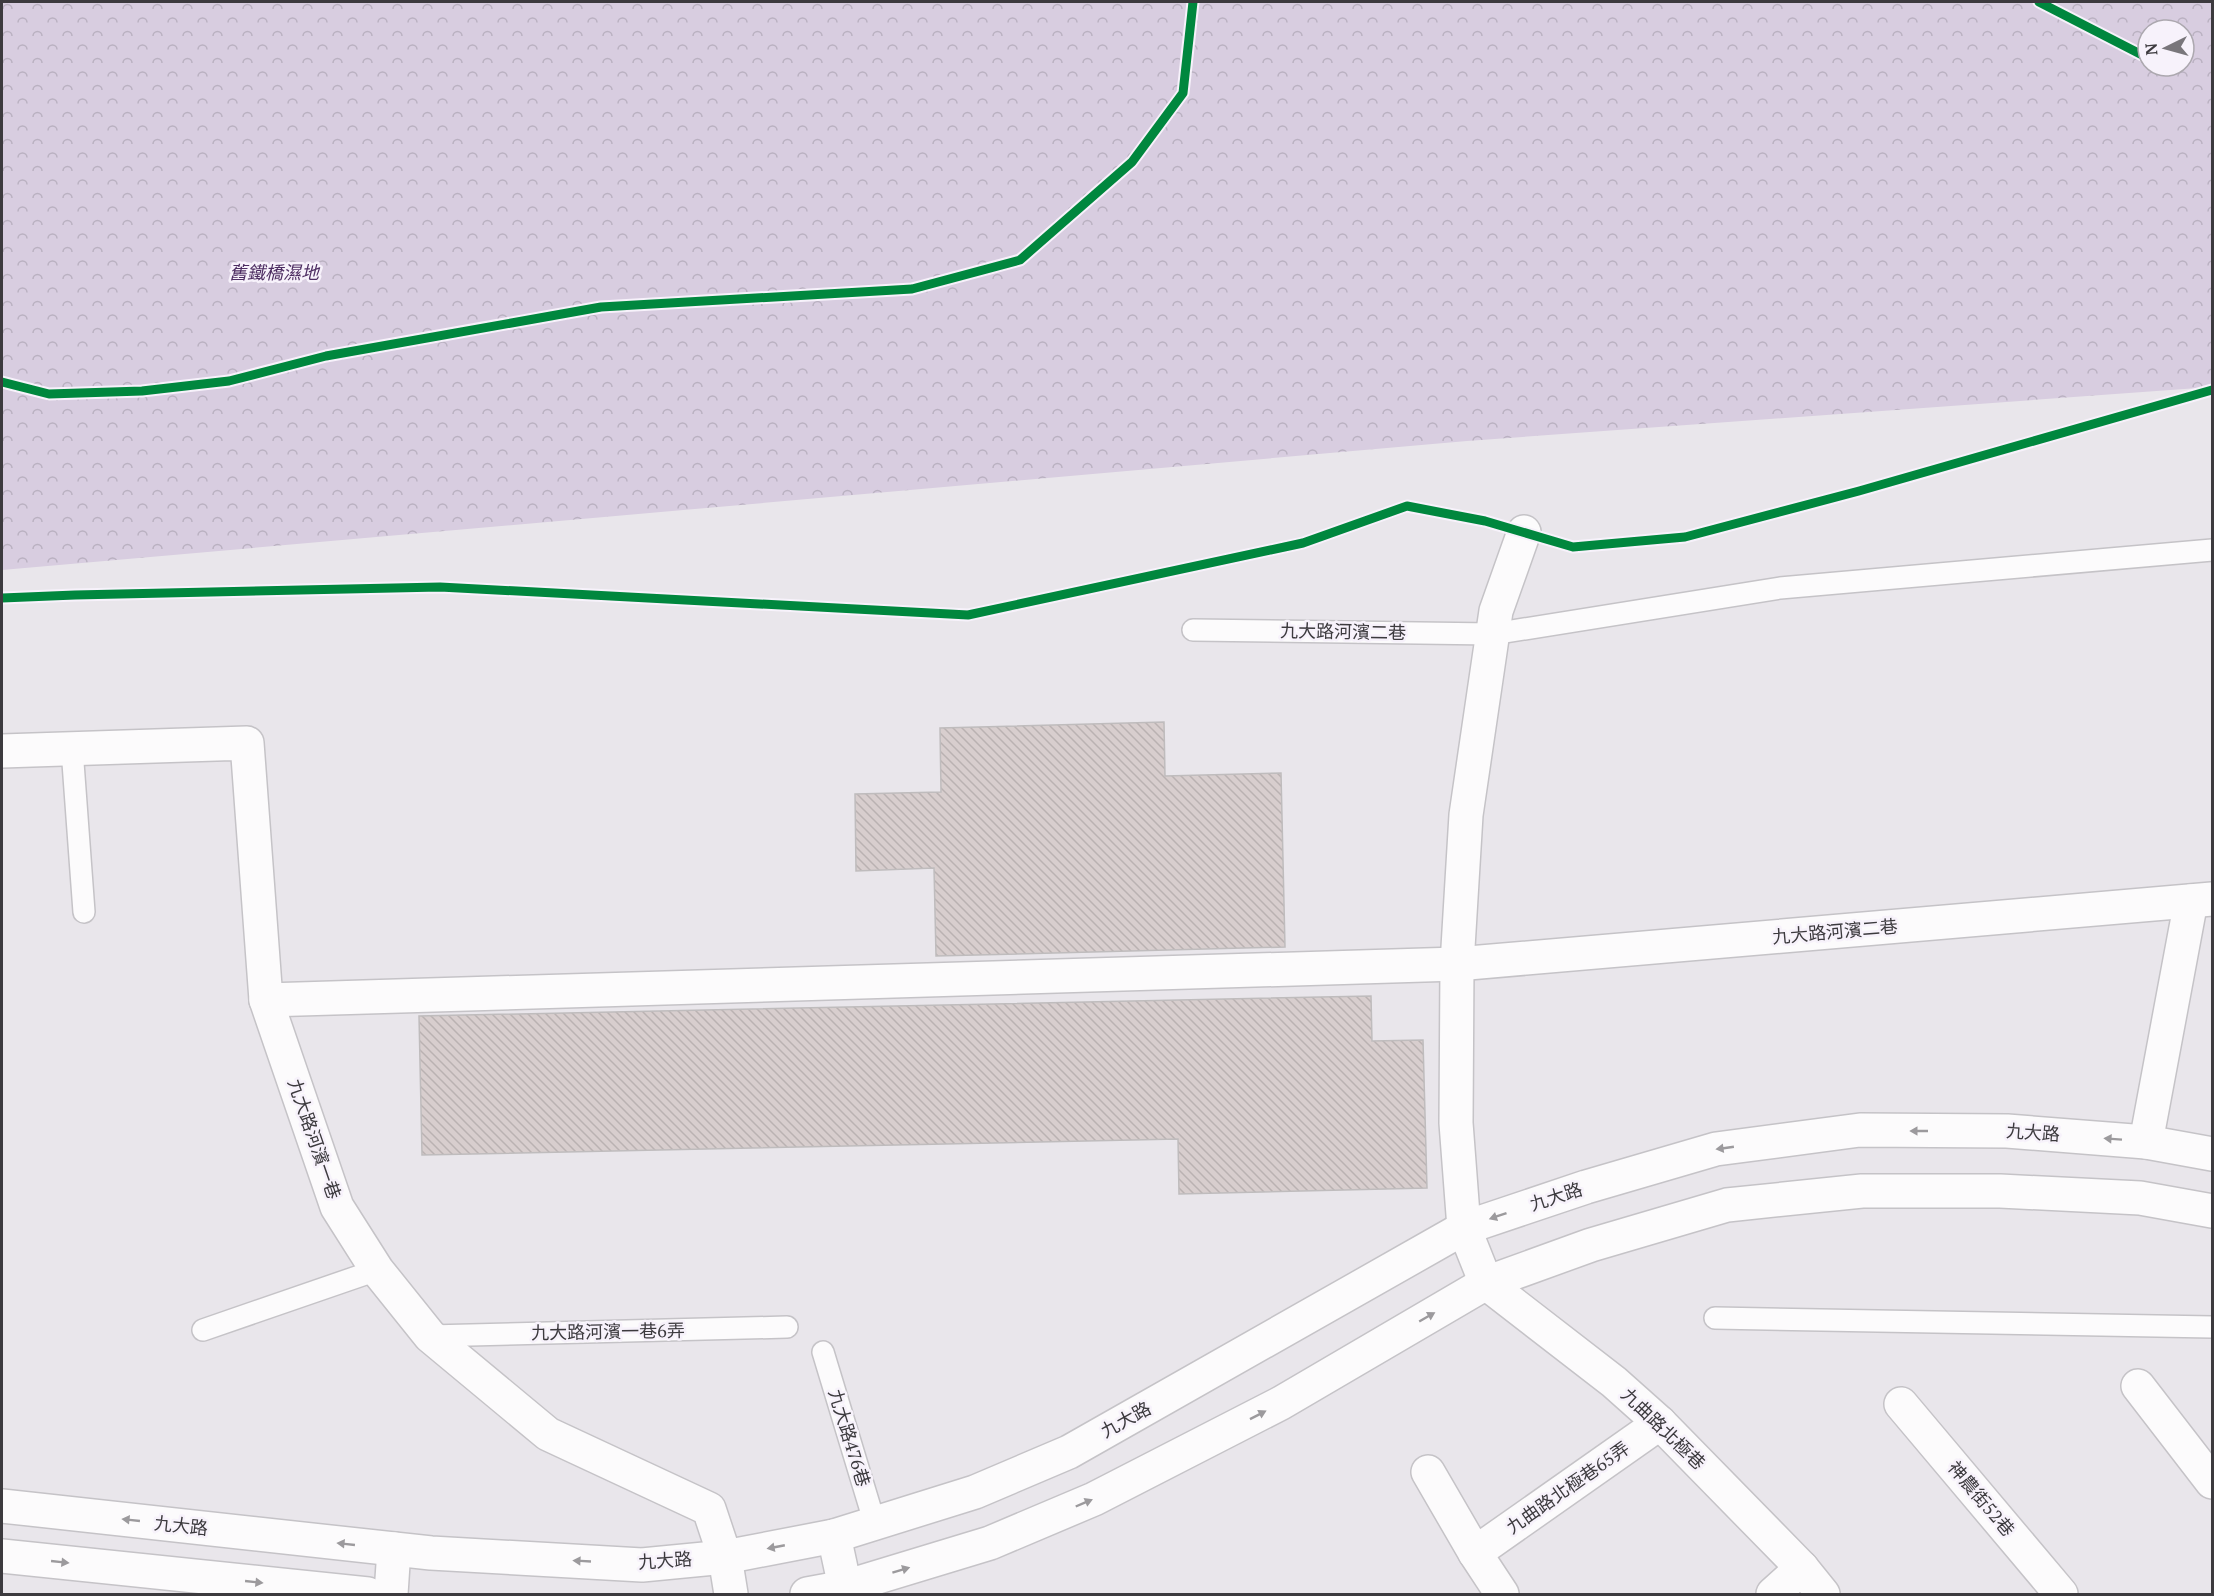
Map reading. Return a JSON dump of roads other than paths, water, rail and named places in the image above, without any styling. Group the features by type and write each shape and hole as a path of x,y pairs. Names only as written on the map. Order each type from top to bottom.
{"street":[{"path":"1486,1283 1464,1228 1456,1123 1456,964 1466,815 1496,611 1524,532"},
{"name":"九大路河濱一巷","path":"2,751 247,743 266,1000 337,1207 377,1270 430,1336 549,1434 709,1509 725,1557 731,1594"},
{"path":"2146,1142 2202,900"},
{"name":"九大路河濱二巷","path":"266,1000 1456,964 2202,900"},
{"name":"九大路","path":"2,1506 394,1550 642,1564 725,1557 834,1536 975,1492 1069,1452 1464,1228 1586,1187 1716,1149 1860,1130 2007,1131 2146,1142 2212,1154"},
{"path":"807,1594 849,1591 990,1543 1094,1499 1281,1403 1486,1283 1591,1245 1727,1205 1862,1191 2000,1191 2128,1198 2212,1211"},
{"name":"九曲路北極巷","path":"1486,1283 1614,1382 1660,1423 1802,1568 1823,1594"},
{"path":"2138,1386 2211,1477"},
{"name":"神農街52巷","path":"1900,1404 2061,1594"},
{"name":"九曲路北極巷65弄","path":"1475,1553 1660,1423"},
{"path":"1428,1472 1475,1553 1502,1594"},
{"path":"834,1536 849,1591"},
{"path":"391,1594 394,1550"},
{"path":"2,1556 368,1594"},
{"path":"1773,1594 1802,1568"}],"lane":[{"name":"九大路河濱二巷","path":"1193,630 1493,634 1780,588 2212,550"},
{"path":"72,749 84,912"},
{"path":"203,1330 377,1270"},
{"path":"1715,1318 2212,1327"},
{"name":"九大路河濱一巷6弄","path":"430,1336 787,1327"},
{"name":"九大路476巷","path":"823,1352 874,1524"}],"park label":[{"name":"舊鐵橋濕地","path":"274,273"}]}
